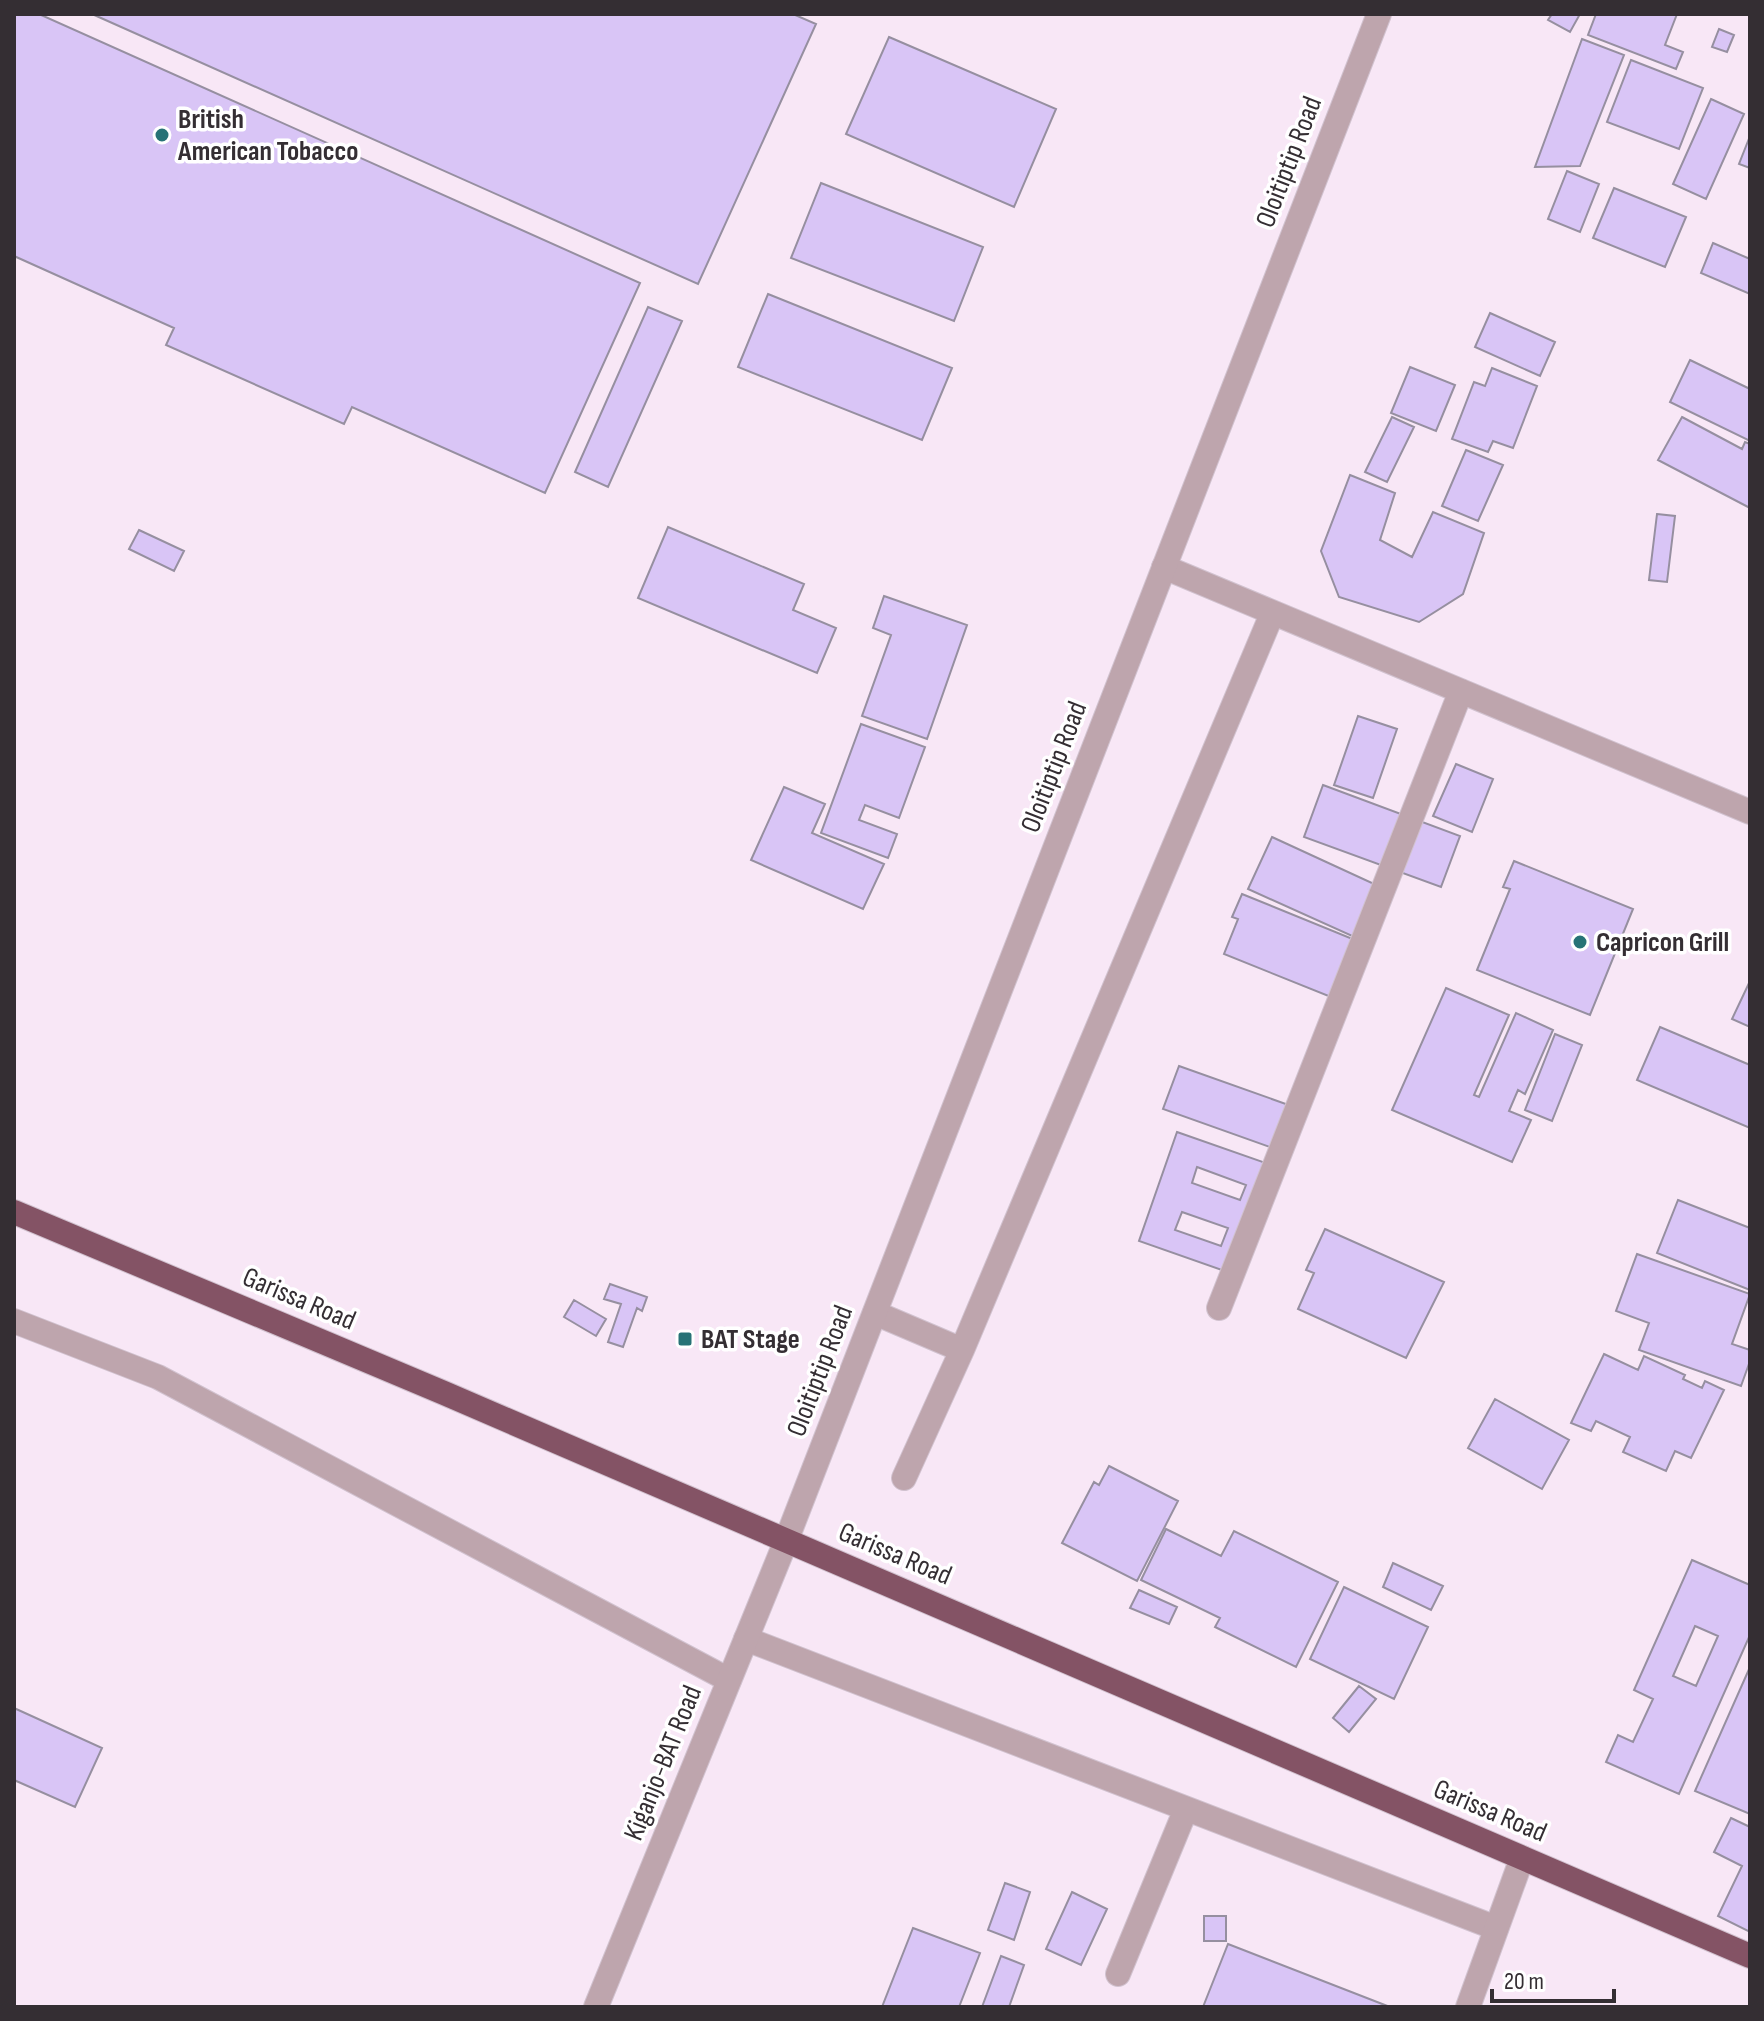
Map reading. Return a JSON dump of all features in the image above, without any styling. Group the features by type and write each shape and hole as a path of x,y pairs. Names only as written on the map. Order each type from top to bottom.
{"highway":[{"name":"Garissa Road","path":"14,1212 444,1393 1750,1956"}],"street":[{"name":"Oloitiptip Road","path":"786,1541 1379,14"},
{"path":"1164,567 1750,812"},
{"path":"904,1478 962,1350 1272,614"},
{"path":"1219,1308 1461,691"},
{"path":"875,1313 962,1350"},
{"path":"14,1321 158,1377 729,1680"},
{"name":"Kiganjo-BAT Road","path":"596,2007 786,1541"},
{"path":"746,1639 1496,1928"},
{"path":"1118,1974 1186,1809"},
{"path":"1468,2007 1522,1858"}],"building":[{"name":"British American Tobacco","path":"14,14 39,14 640,283 545,493 352,407 344,424 166,345 174,328 14,256"},
{"name":"British American Tobacco","path":"92,14 793,14 816,24 698,284"},
{"path":"1552,14 1580,14 1570,32 1548,20"},
{"path":"1596,14 1677,14 1665,45 1683,52 1676,69 1588,35"},
{"path":"1719,29 1734,35 1727,52 1712,47"},
{"path":"889,37 1056,109 1014,207 846,134"},
{"path":"1582,39 1624,55 1580,166 1535,167"},
{"path":"1631,60 1703,88 1679,149 1607,122"},
{"path":"1711,99 1744,114 1706,199 1673,184"},
{"path":"1750,136 1750,168 1739,164"},
{"path":"1567,171 1599,184 1580,232 1548,219"},
{"path":"821,183 983,247 954,321 791,258"},
{"path":"1614,188 1686,217 1665,267 1593,238"},
{"path":"1713,243 1750,259 1750,294 1701,273"},
{"path":"768,294 952,368 922,440 738,367"},
{"path":"648,307 682,321 608,487 575,472"},
{"path":"1490,313 1555,342 1540,376 1475,347"},
{"path":"1690,360 1750,389 1750,441 1670,402"},
{"path":"1410,367 1455,385 1436,431 1391,413"},
{"path":"1492,368 1537,386 1513,448 1493,441 1488,452 1452,439 1474,382 1485,386"},
{"path":"1392,417 1414,427 1387,482 1365,472"},
{"path":"1682,417 1742,449 1745,442 1750,444 1750,508 1658,460"},
{"path":"1466,450 1503,465 1478,521 1442,506"},
{"path":"1350,475 1395,493 1380,540 1412,557 1433,512 1484,533 1463,594 1419,622 1339,597 1321,551"},
{"path":"1657,514 1675,516 1667,582 1649,580"},
{"path":"668,527 804,584 793,610 836,628 817,673 638,598"},
{"path":"139,530 184,551 174,571 129,549"},
{"path":"884,596 967,625 927,739 862,716 891,635 873,628"},
{"path":"1358,716 1397,729 1373,798 1334,785"},
{"path":"861,724 925,747 899,818 865,805 859,820 897,834 888,858 821,833"},
{"path":"1456,764 1493,779 1472,832 1433,816"},
{"path":"1323,785 1460,836 1441,887 1304,837"},
{"path":"784,787 825,804 812,833 884,864 863,909 751,860"},
{"path":"1272,837 1385,889 1361,940 1248,889"},
{"path":"1514,861 1633,909 1590,1015 1477,970 1510,889 1503,887"},
{"path":"1242,894 1360,942 1331,997 1224,954 1238,919 1232,917"},
{"path":"1750,981 1750,1027 1732,1019"},
{"path":"1446,988 1509,1015 1474,1095 1479,1097 1516,1013 1553,1030 1525,1094 1518,1090 1509,1111 1531,1120 1512,1162 1392,1110"},
{"path":"1660,1027 1750,1065 1750,1128 1637,1080"},
{"path":"1555,1034 1582,1045 1552,1121 1525,1110"},
{"path":"1179,1066 1300,1109 1284,1152 1163,1109"},
{"path":"1177,1132 1277,1167 1239,1276 1139,1241","holes":["1197,1167 1246,1185 1240,1200 1192,1183","1182,1212 1228,1228 1221,1246 1175,1230"]},
{"path":"1678,1200 1750,1228 1750,1290 1657,1253"},
{"path":"1325,1229 1444,1282 1406,1358 1298,1309 1314,1273 1306,1270"},
{"path":"1637,1254 1750,1294 1732,1344 1750,1350 1750,1361 1741,1386 1639,1350 1649,1323 1616,1311"},
{"path":"610,1284 647,1297 642,1311 637,1308 623,1347 608,1342 621,1304 604,1299"},
{"path":"574,1300 606,1319 596,1336 564,1317"},
{"path":"1604,1354 1638,1370 1644,1356 1685,1375 1683,1379 1702,1388 1705,1381 1724,1390 1691,1458 1675,1451 1666,1471 1623,1452 1630,1437 1596,1421 1591,1431 1571,1423"},
{"path":"1495,1399 1569,1440 1542,1489 1468,1448"},
{"path":"1109,1466 1178,1501 1137,1581 1062,1543 1094,1482 1099,1485"},
{"path":"1166,1529 1221,1556 1234,1531 1338,1582 1296,1667 1215,1627 1220,1618 1141,1580"},
{"path":"1692,1560 1750,1585 1750,1635 1679,1794 1606,1762 1618,1735 1633,1742 1653,1699 1634,1690","holes":["1695,1626 1718,1636 1696,1686 1673,1676"]},
{"path":"1393,1563 1443,1586 1431,1610 1383,1587"},
{"path":"1344,1587 1428,1627 1394,1699 1310,1659"},
{"path":"1139,1590 1177,1607 1169,1624 1130,1608"},
{"path":"1750,1667 1750,1814 1695,1791"},
{"path":"1359,1686 1376,1699 1349,1732 1333,1718"},
{"path":"14,1708 102,1748 75,1807 14,1780"},
{"path":"1731,1818 1750,1827 1750,1932 1718,1916 1742,1866 1714,1852"},
{"path":"1005,1883 1030,1892 1014,1940 988,1930"},
{"path":"1072,1892 1107,1909 1081,1965 1046,1949"},
{"path":"1204,1916 1226,1916 1226,1941 1204,1941"},
{"path":"913,1928 980,1953 959,2007 882,2007"},
{"path":"1228,1944 1390,2007 1203,2007"},
{"path":"1001,1956 1024,1965 1009,2007 982,2007"}],"place":[{"name":"British American Tobacco","path":"162,135"},
{"name":"Capricon Grill","path":"1580,942"},
{"name":"BAT Stage","path":"685,1339"}]}
